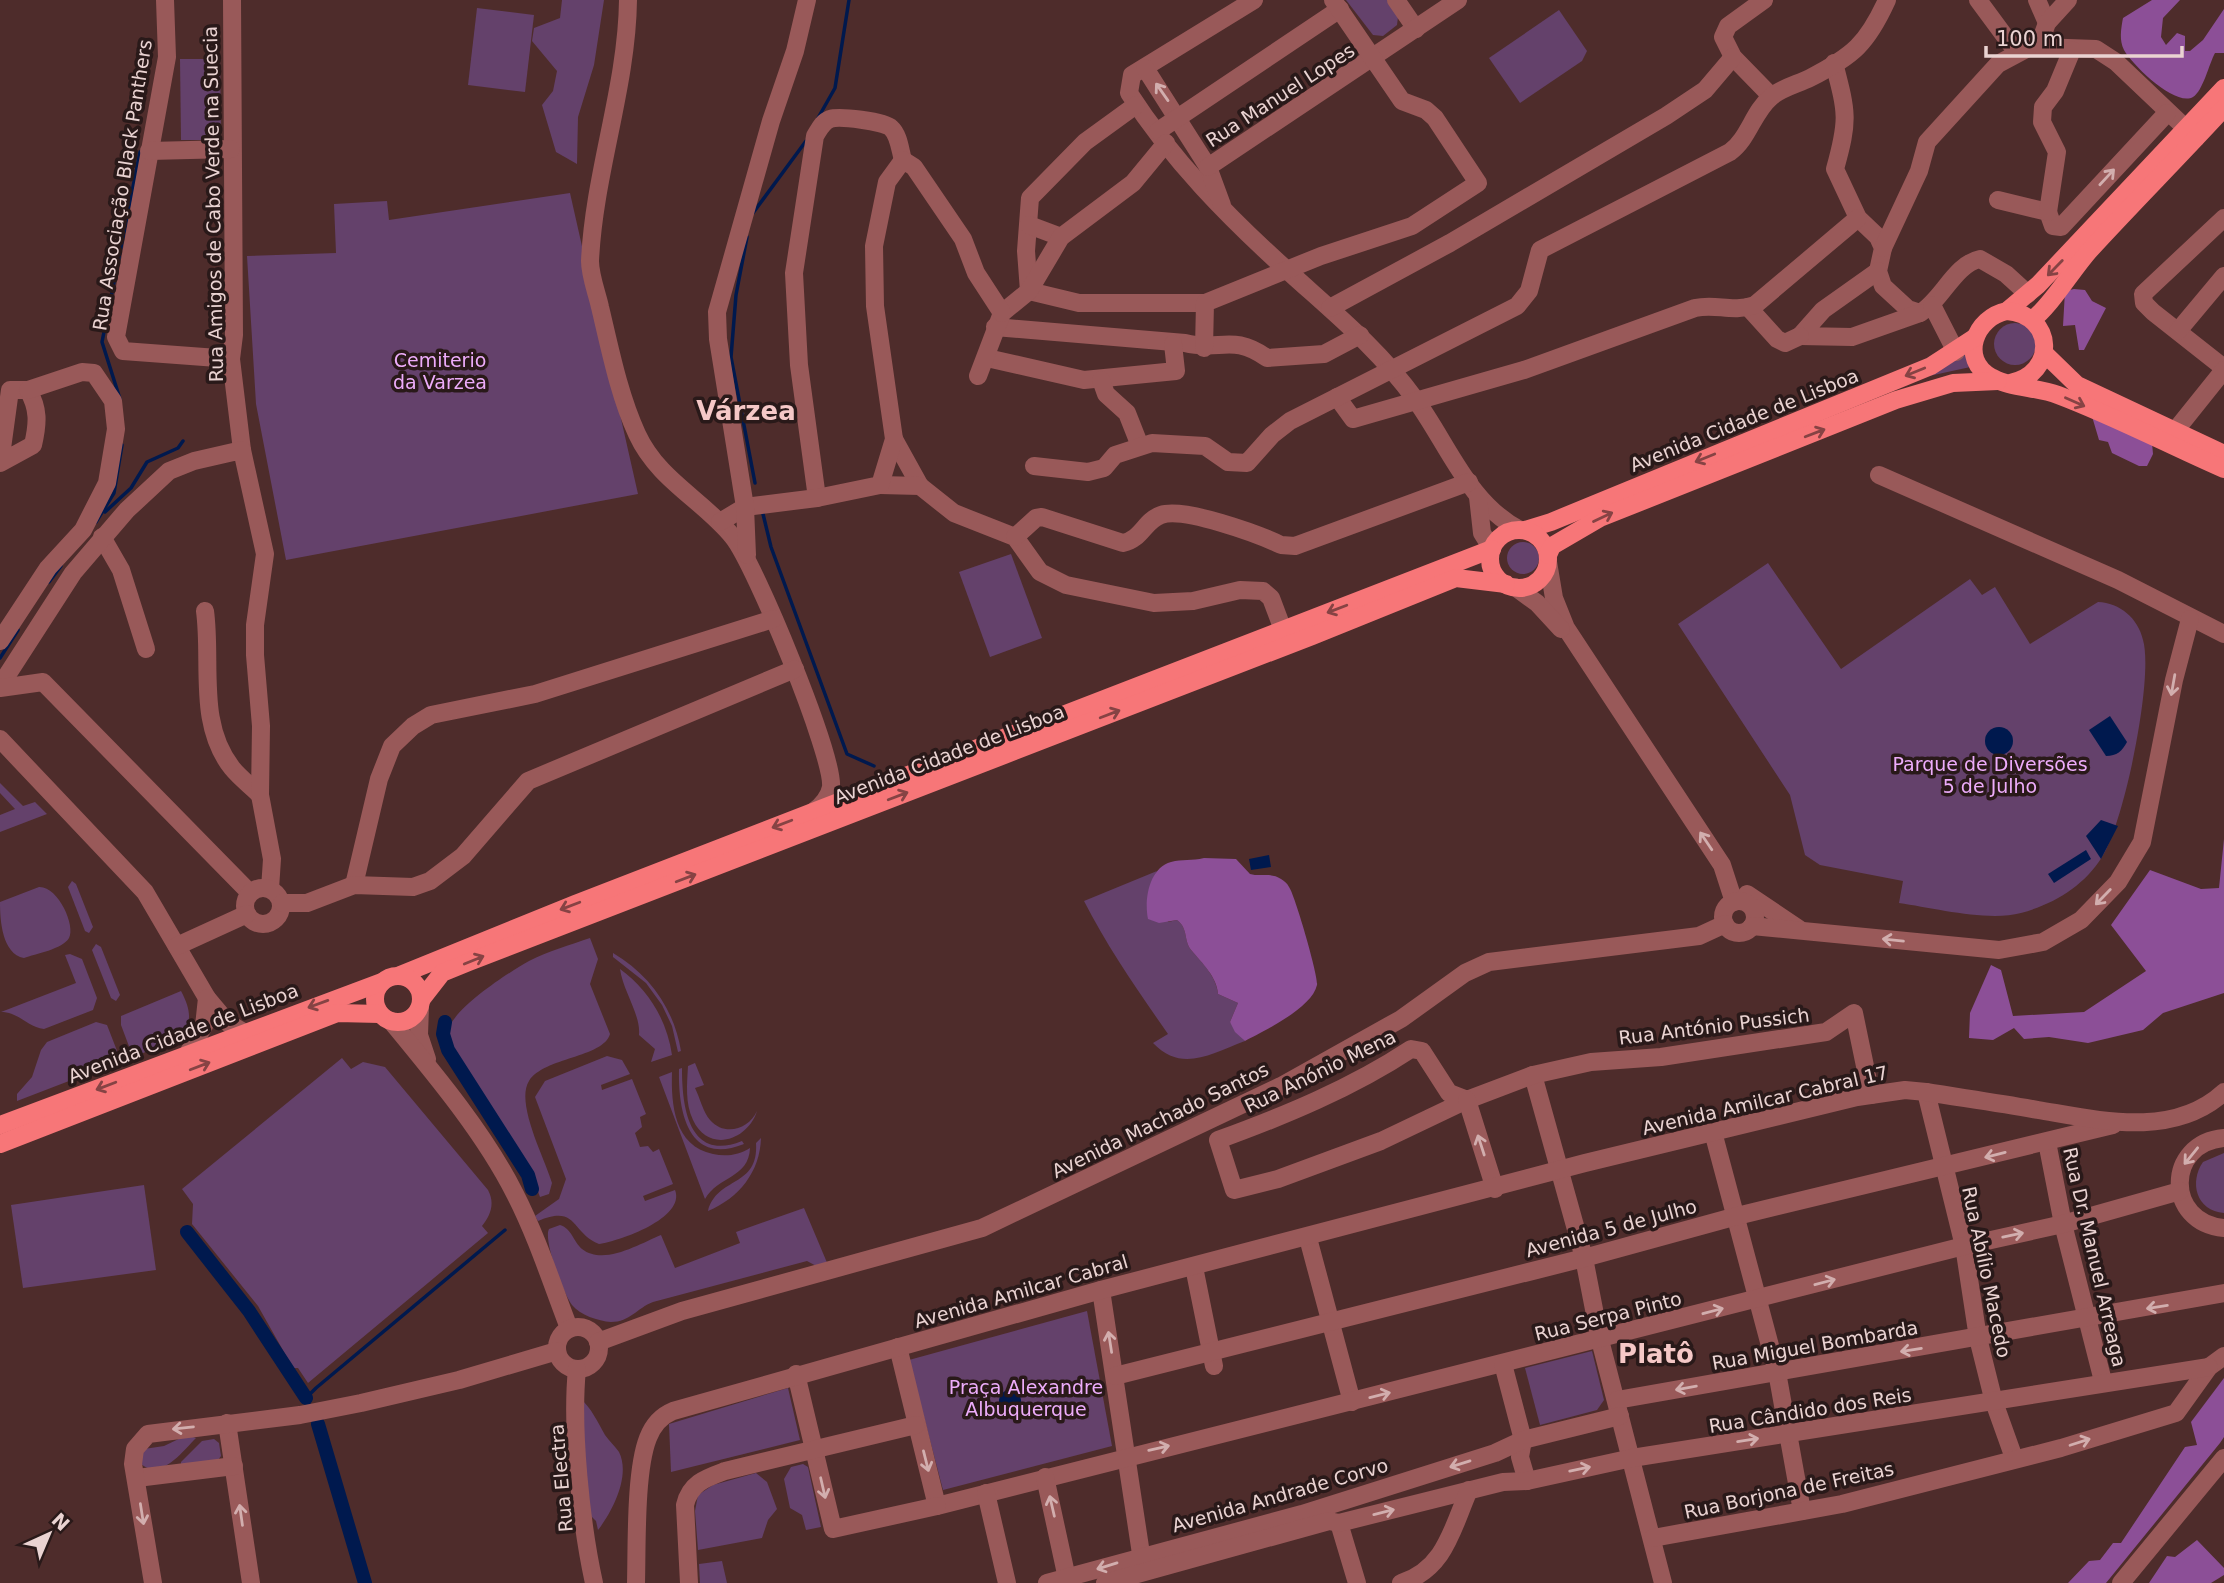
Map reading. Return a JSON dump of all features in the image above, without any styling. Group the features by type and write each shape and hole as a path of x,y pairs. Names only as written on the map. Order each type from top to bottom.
{"main road":[{"path":"2032,320 2043,312 2050,297 2192,134 2224,88"},
{"path":"2007,311 2032,320 2044,339 2044,353 2032,374 2004,382 1981,369 1973,349 1974,338 1990,317 2007,311 2028,295 2192,134 2224,108"},
{"name":"Avenida Cidade de Lisboa","path":"1522,530 1931,366 1974,338"},
{"path":"2044,353 2077,385 2224,454"},
{"name":"Avenida Cidade de Lisboa","path":"1548,558 1552,546 1600,518 1896,400 1953,383 2004,382 2059,395 2224,469"},
{"path":"1522,530 1536,535 1544,544 1548,558 1540,579 1524,587 1510,586 1491,565 1492,548 1508,532 1522,530"},
{"name":"Avenida Cidade de Lisboa","path":"400,975 476,942 1492,548"},
{"name":"Avenida Cidade de Lisboa","path":"421,1003 442,974 481,957 1300,641 1440,583 1465,578 1510,586"},
{"path":"400,975 418,986 421,1003 405,1021 386,1017 375,993 382,982 400,975"},
{"name":"Avenida Cidade de Lisboa","path":"0,1125 382,982"},
{"name":"Avenida Cidade de Lisboa","path":"0,1144 337,1013 386,1017"}],"street":[{"name":"Rua Associação Black Panthers","path":"165,0 167,57 116,337 123,351 231,359"},
{"name":"Rua Amigos de Cabo Verde na Suecia","path":"232,0 234,335 231,359 242,450 265,554 255,625 261,726 260,795 272,859 270,889"},
{"path":"628,0 595,204 590,265 614,367 637,434 657,468 720,522 748,558 795,669 827,764 840,785 858,794"},
{"path":"748,558 745,507 718,339 717,312 771,121 795,51 807,0"},
{"path":"1254,0 1132,75 1129,93 1225,213 1360,335 1391,368 1415,399 1473,490 1497,516 1522,530"},
{"path":"1396,0 1416,29"},
{"name":"Rua Manuel Lopes","path":"1208,167 1458,0"},
{"path":"1765,0 1728,26 1723,37 1733,57 1771,96"},
{"path":"1034,466 1088,472 1104,468 1115,455 1152,443 1206,446 1228,462 1247,463 1272,435 1290,421 1517,306 1530,291 1539,250 1730,152 1743,142 1747,131 1771,96 1859,49 1887,0"},
{"path":"1978,0 2012,46 2096,49 2116,62 2192,134"},
{"path":"2037,0 2047,23"},
{"path":"1926,309 1908,309 1895,299 1883,286 1878,271 1882,248 1919,172 1927,142 1998,64 2033,48 2047,23 2068,0"},
{"path":"978,376 987,358 989,339 998,320 1029,291 1061,237 1133,183 1178,116 1336,5 1375,57 1402,101 1426,110 1435,118 1478,183 1412,226 1321,256 1205,303 1079,303 1029,291"},
{"path":"2072,50 2055,91 2043,107 2042,122 2057,152 2048,212 2053,226 2061,227 2167,113"},
{"path":"1330,308 1450,243 1666,116 1706,90 1733,57"},
{"path":"1834,63 1846,108 1847,127 1835,169 1858,218 1878,237 1882,248"},
{"path":"1145,68 1208,167 1225,213"},
{"path":"1029,291 1027,208 1038,186 1085,142 1136,105"},
{"path":"817,498 799,365 794,273 815,136 822,124 831,118 880,122 891,128 903,160 914,167 963,239 998,320"},
{"path":"149,151 231,149"},
{"path":"903,160 887,182 874,246 875,306 894,439 920,486 954,513 1015,537 1026,555 1052,581 1095,593 1123,594 1154,603 1178,603 1240,590 1263,591 1270,598 1283,630"},
{"path":"1998,200 2048,212"},
{"path":"1337,397 1353,419 1415,399 1524,370 1695,308 1708,305 1737,310 1755,305 1858,218"},
{"path":"2175,431 2224,369 2144,303 2143,294 2224,218"},
{"path":"1029,225 1061,237"},
{"path":"1800,336 1852,337 1926,309 1966,265 1980,259 2006,274 2028,295"},
{"path":"1748,307 1777,339 1785,343 1800,336 1823,310 1878,271"},
{"path":"2178,331 2224,276"},
{"path":"1204,348 1205,303"},
{"path":"1926,309 1955,352"},
{"path":"998,320 1174,344 1185,343 1204,348 1229,342 1251,347 1266,358 1324,354 1360,335"},
{"path":"987,358 1060,375 1101,380 1176,372 1174,344"},
{"path":"0,641 48,568 83,530 98,504 107,482 116,429 113,401 94,373 82,372 13,389"},
{"path":"1101,380 1106,394 1127,413 1140,446"},
{"path":"0,464 13,389"},
{"path":"0,464 33,444 37,407 13,389"},
{"path":"880,485 894,439"},
{"path":"0,687 57,596 102,537 127,510 169,471 194,461 242,450"},
{"path":"1879,475 2118,580 2224,634"},
{"path":"720,522 745,507 817,498 880,485 920,486"},
{"path":"1015,537 1036,518 1042,517 1123,543 1134,541 1162,514 1182,513 1281,545 1295,546 1473,490"},
{"path":"1473,490 1482,533 1492,548"},
{"path":"102,537 121,570 146,649"},
{"path":"1548,558 1554,597 1566,628 1714,853 1727,877 1734,902"},
{"path":"1510,586 1548,613 1580,652"},
{"path":"205,611 210,716 214,735 232,768 260,795"},
{"path":"354,886 379,779 392,746 412,726 431,715 536,694 773,619"},
{"path":"1725,924 1725,911 1734,902 1745,902 1753,909 1755,919 1752,926 1999,950 2043,942 2081,920 2118,882 2142,842 2174,680 2190,619"},
{"path":"282,903 280,915 272,923 260,924 247,914 245,903 250,893 260,888 270,889 282,903 307,904 354,886 412,887 430,881 463,856 528,781 795,669"},
{"path":"0,687 43,682 250,893"},
{"path":"0,739 145,892 207,998 228,1023 245,1033"},
{"path":"813,812 824,802 829,791 827,764"},
{"path":"1727,877 1802,931"},
{"path":"177,946 247,914"},
{"name":"Avenida Machado Santos","path":"598,1342 682,1311 982,1228 1281,1086 1401,1019 1465,973 1489,962 1699,936 1725,924 1737,932 1752,926"},
{"path":"187,1055 204,1026 207,998"},
{"path":"421,1003 419,1035 433,1071"},
{"name":"Rua António Pussich","path":"1533,1075 1591,1062 1661,1057 1826,1032 1854,1013 1871,1095"},
{"path":"386,1017 433,1071 516,1195 569,1328"},
{"name":"Rua Anónio Mena","path":"1467,1100 1450,1093 1422,1051 1411,1049 1387,1065 1293,1110 1218,1140 1234,1190 1278,1180 1371,1145 1444,1114 1467,1100 1533,1075"},
{"path":"1533,1075 1584,1258 1600,1340 1663,1583"},
{"name":"Avenida Amilcar Cabral 17","path":"1560,1170 1871,1095 1905,1090 2118,1124 2161,1120 2184,1114 2203,1107 2224,1093"},
{"name":"Rua Abílio Macedo","path":"1926,1092 1964,1246 1978,1338 1994,1402 2014,1458"},
{"path":"1467,1100 1495,1189"},
{"name":"Avenida 5 de Julho","path":"1115,1376 1212,1359 1331,1321 1584,1258 1737,1216 2118,1124"},
{"path":"1713,1132 1777,1372 1802,1511"},
{"path":"2224,1138 2204,1143 2188,1156 2180,1177 2180,1191 2186,1206 2196,1217 2209,1225 2224,1228"},
{"name":"Rua Dr. Manuel Arreaga","path":"2047,1142 2063,1224 2103,1381"},
{"name":"Avenida Amilcar Cabral","path":"636,1583 641,1480 646,1441 652,1428 673,1411 796,1374 1101,1290 1560,1170"},
{"name":"Rua Serpa Pinto","path":"814,1449 833,1529 937,1506 1964,1246 2063,1224 2180,1191"},
{"path":"1308,1238 1352,1402"},
{"path":"1194,1266 1212,1359"},
{"path":"1101,1290 1143,1564"},
{"name":"Rua Miguel Bombarda","path":"1523,1440 1619,1408 1777,1372 2224,1293"},
{"path":"583,1327 598,1342 594,1361 577,1369 563,1362 557,1351 559,1337 569,1328 583,1327"},
{"path":"898,1347 937,1506"},
{"path":"153,1583 133,1464 135,1449 143,1438 154,1431 300,1415 361,1403 459,1380 557,1351"},
{"path":"2209,1367 2224,1356"},
{"path":"1503,1364 1523,1440 1520,1457 1527,1481"},
{"name":"Rua Cândido dos Reis","path":"1527,1481 1632,1458 1994,1402 2103,1381 2209,1367"},
{"name":"Rua Borjona de Freitas","path":"1653,1538 1842,1504 2061,1448 2176,1413 2209,1367"},
{"name":"Rua Electra","path":"577,1369 575,1393 580,1483 594,1583"},
{"path":"796,1374 814,1449"},
{"path":"228,1423 251,1583"},
{"path":"689,1583 685,1505 687,1495 698,1482 725,1471 916,1425"},
{"name":"Avenida Andrade Corvo","path":"1046,1583 1143,1564 1494,1453 1523,1440"},
{"path":"2121,1583 2224,1458"},
{"path":"137,1478 234,1466"},
{"path":"1045,1477 1068,1580"},
{"name":"Avenida Andrade Corvo","path":"1105,1583 1143,1564 1163,1565 1329,1521 1339,1523 1469,1490 1527,1481"},
{"path":"1401,1583 1424,1574 1436,1562 1469,1490"},
{"path":"986,1493 1007,1583"},
{"path":"1339,1523 1357,1583"}],"green space":[{"path":"562,0 604,0 594,65 578,117 577,164 556,152 542,105 553,91 557,71 532,41 534,28 560,18"},
{"path":"1346,0 1391,0 1398,17 1397,25 1383,36 1373,35"},
{"path":"477,8 534,15 525,92 468,85"},
{"path":"1559,10 1587,51 1582,61 1520,103 1489,58"},
{"path":"180,59 220,59 221,140 181,140"},
{"name":"Cemiterio da Varzea","path":"570,193 638,494 286,560 256,404 247,256 336,253 334,204 387,201 389,220"},
{"path":"2015,323 2030,329 2036,344 2030,359 2015,365 2000,359 1994,344 2000,329"},
{"path":"1970,352 1975,366 1929,376"},
{"path":"1523,542 1534,547 1539,558 1534,569 1523,574 1512,569 1507,558 1512,547"},
{"path":"1011,554 1042,638 990,657 959,572"},
{"name":"Parque de Diversões 5 de Julho","path":"1768,563 1841,669 1970,579 1982,595 1995,587 2030,644 2098,602 2114,605 2127,613 2137,625 2143,640 2145,659 2141,716 2128,783 2111,839 2102,857 2086,877 2067,893 2033,909 2008,915 1977,915 1899,903 1903,881 1820,865 1805,855 1790,795 1678,624"},
{"path":"0,783 23,806 35,802 47,814 0,832 0,815 15,809 0,793"},
{"path":"1157,871 1153,878 1168,922 1177,920 1181,924 1189,947 1212,976 1218,994 1238,1003 1230,1022 1245,1041 1208,1055 1186,1059 1164,1052 1153,1043 1168,1034 1113,952 1084,901"},
{"path":"72,881 76,884 93,927 89,933 85,931 68,887"},
{"path":"39,887 53,893 64,908 70,925 69,938 48,951 24,958 11,950 7,943 2,927 0,902"},
{"path":"590,938 598,959 590,984 610,1034 605,1042 596,1048 547,1067 529,1081 526,1091 528,1117 552,1183 549,1194 540,1197 530,1170 454,1053 448,1030 471,1001 508,974 536,957"},
{"path":"96,944 101,947 120,995 116,1001 111,998 92,950"},
{"path":"613,953 638,972 658,995 673,1021 681,1051 678,1052 672,1026 662,1005 646,983 613,957"},
{"path":"70,954 82,959 97,998 93,1010 44,1029 13,1014 1,1012 76,983 65,955"},
{"path":"620,969 639,986 655,1006 666,1030 672,1055 651,1062 655,1049 639,1035 637,1019"},
{"path":"181,991 188,1006 189,1019 186,1028 170,1042 133,1057 121,1025 121,1016"},
{"path":"96,1022 107,1025 121,1061 17,1101 17,1094 32,1077 41,1050 47,1042"},
{"path":"607,1056 622,1060 630,1074 601,1085 602,1090 632,1079 646,1114 640,1117 642,1127 635,1133 640,1147 648,1146 653,1152 659,1149 673,1184 643,1196 645,1201 675,1190 676,1200 671,1210 649,1226 599,1244 567,1218 560,1216 538,1221 535,1216 559,1199 566,1179 535,1097 545,1081"},
{"path":"342,1058 351,1069 363,1062 385,1067 488,1190 492,1204 488,1218 482,1226 488,1233 308,1383 298,1368 293,1368 258,1306 192,1224 193,1204 182,1189"},
{"path":"695,1063 704,1085 695,1088 705,1113 716,1125 736,1129 748,1122 757,1111 752,1121 737,1136 718,1140 708,1137 693,1120 687,1080 688,1066"},
{"path":"682,1068 687,1113 699,1137 710,1144 724,1146 742,1141 744,1144 725,1149 710,1148 698,1141 684,1116 679,1085 679,1069"},
{"path":"672,1072 674,1110 683,1133 690,1142 700,1149 718,1155 737,1154 750,1148 748,1158 739,1171 717,1186 705,1199 659,1077"},
{"path":"761,1138 757,1162 746,1182 729,1199 708,1211 720,1192 751,1168 756,1143"},
{"path":"2224,1153 2224,1213 2214,1211 2201,1201 2196,1178 2203,1162"},
{"path":"144,1185 156,1270 23,1288 11,1205"},
{"path":"804,1208 828,1265 820,1268 807,1261 653,1302 628,1317 611,1322 590,1317 572,1305 559,1279 549,1244 549,1229 560,1225 567,1229 582,1249 601,1255 622,1252 661,1235 675,1268 740,1243 736,1232"},
{"name":"Praça Alexandre Albuquerque","path":"1087,1311 1112,1446 943,1490 909,1360"},
{"path":"1592,1351 1604,1400 1597,1410 1540,1425 1525,1368"},
{"path":"788,1388 800,1440 671,1472 669,1424"},
{"path":"580,1398 619,1452 622,1462 623,1472 618,1493 598,1530 596,1521 586,1511"},
{"path":"187,1435 196,1438 164,1467 156,1469 141,1464 139,1456 144,1449 164,1446"},
{"path":"214,1439 219,1443 221,1456 218,1460 181,1466 181,1462 202,1441"},
{"path":"803,1464 808,1467 821,1527 806,1530 802,1515 790,1508 784,1479 791,1467"},
{"path":"756,1473 767,1482 777,1509 768,1520 762,1538 698,1550 695,1511 698,1495 713,1485"},
{"path":"722,1561 727,1583 700,1583 699,1564"}],"shaded area":[{"path":"2152,0 2180,0 2163,18 2161,37 2166,45 2177,33 2185,36 2185,51 2190,51 2203,40 2224,9 2224,53 2215,53 2203,83 2193,97 2186,99 2166,91 2136,66 2122,46 2123,18"},
{"path":"2085,290 2092,301 2106,308 2084,350 2079,350 2075,325 2063,326 2065,291"},
{"path":"2091,413 2152,443 2153,454 2147,466 2139,466 2112,453 2108,442 2099,440"},
{"path":"2224,839 2224,993 2163,1013 2143,1030 2088,1043 2049,1037 2024,1039 2014,1028 1993,1040 1969,1038 1970,1013 1991,965 2001,970 2013,1016 2084,1012 2146,971 2111,925 2150,870 2201,889 2219,888"},
{"path":"1204,858 1236,859 1250,874 1273,876 1286,883 1296,905 1317,979 1313,994 1297,1010 1245,1041 1235,1032 1230,1022 1238,1003 1218,994 1212,976 1189,947 1181,924 1177,920 1159,923 1148,919 1148,894 1158,871 1171,862"},
{"path":"2224,1378 2224,1437 2220,1443 2106,1583 2068,1583 2089,1561 2100,1560 2113,1543 2121,1543 2185,1447 2197,1445 2191,1422"},
{"path":"2197,1540 2224,1568 2224,1575 2211,1583 2149,1583 2167,1556 2175,1557"}],"water":[{"path":"2110,716 2127,742 2119,752 2106,756 2089,730"},
{"path":"1999,727 2009,731 2013,741 2009,751 1999,755 1989,751 1985,741 1989,731"},
{"path":"2101,820 2118,826 2101,859 2086,836"},
{"path":"2086,850 2091,859 2054,883 2048,874"},
{"path":"1269,855 1271,867 1251,870 1249,859"},
{"path":"1010,1390 1018,1393 1021,1401 1018,1409 1010,1412 1002,1409 999,1401 1002,1393"}],"waterway":[{"path":"818,118 835,88 849,0"},
{"path":"753,213 806,141"},
{"path":"120,399 102,342 140,152"},
{"path":"747,237 736,295 731,357 755,483"},
{"path":"105,512 131,488 147,462 178,448 183,441"},
{"path":"96,522 114,493 122,445"},
{"path":"763,514 771,547 847,754 874,766"},
{"path":"49,582 61,566"},
{"path":"0,658 18,630"},
{"path":"445,1022 443,1034 448,1050 528,1175 532,1189"},
{"path":"311,1408 306,1398 316,1388 505,1230"},
{"path":"187,1232 249,1311 306,1398"},
{"path":"318,1424 365,1583"}],"district":[{"name":"Várzea","path":"746,411"},
{"name":"Platô","path":"1656,1354"}]}
